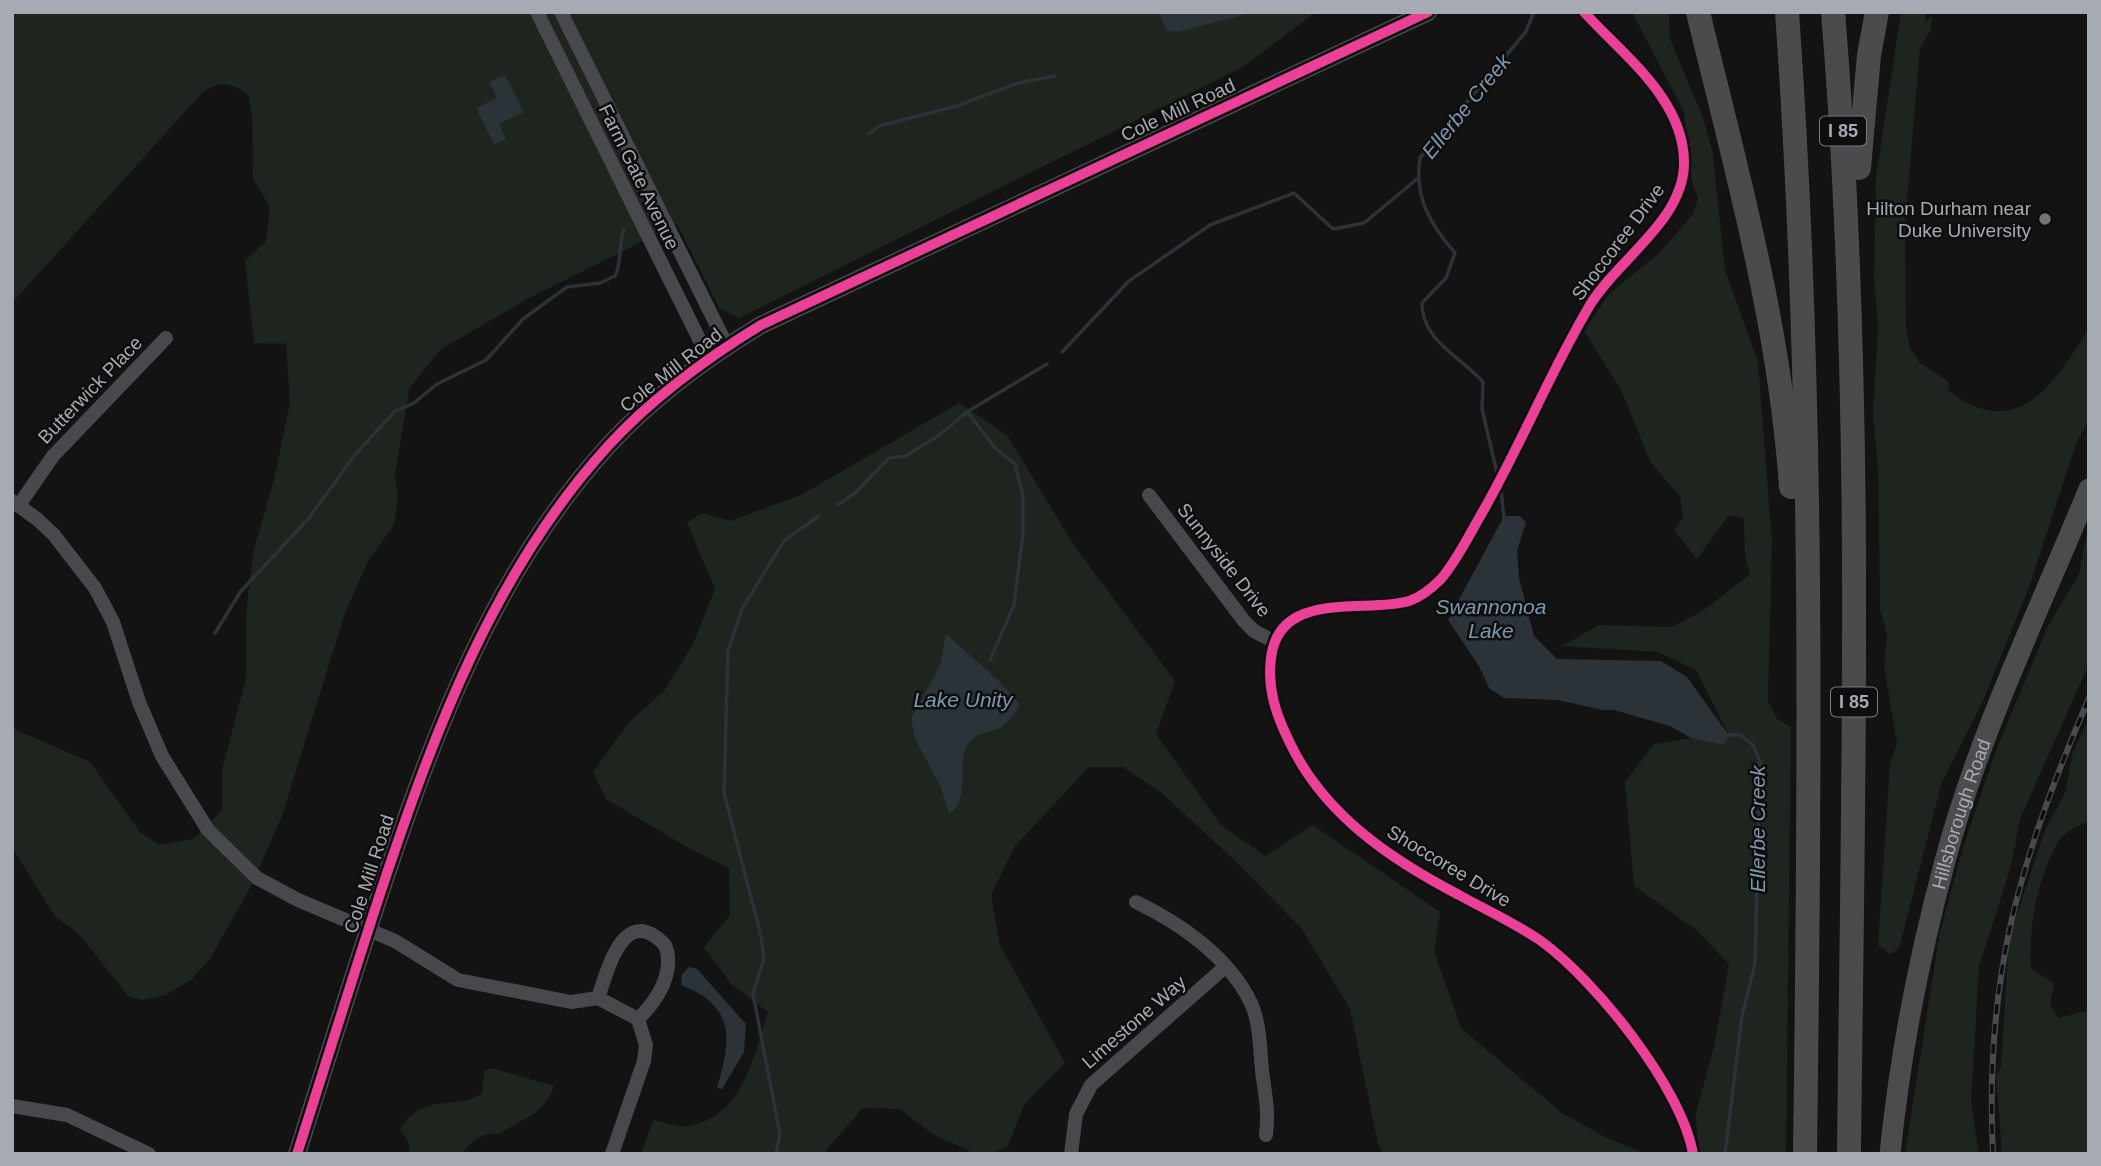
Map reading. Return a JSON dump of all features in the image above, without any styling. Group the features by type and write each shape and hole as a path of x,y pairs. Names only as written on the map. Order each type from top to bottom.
{"highway":[{"path":"1698,12 1766,294 1787,435 1793,533 1808,569"},
{"name":"I 85","path":"1787,12 1800,211 1808,569 1805,1154"},
{"name":"I 85","path":"1833,12 1844,142 1854,628 1849,1154"},
{"path":"1847,251 1858,174 1869,55 1877,12"}],"main road":[{"name":"Hillsborough Road","path":"1890,1154 1900,1070 1918,969 1945,859 2005,691 2089,489"}],"street":[{"name":"Farm Gate Avenue","path":"537,12 709,359"},
{"name":"Farm Gate Avenue","path":"561,12 727,346"},
{"name":"Cole Mill Road","path":"297,1154 369,930 440,723 508,587 569,493 607,448 659,398 727,346 761,325 1428,12"},
{"name":"Shoccoree Drive","path":"1584,12 1671,108 1682,141 1683,174 1675,199 1590,305 1490,499 1453,563 1423,594 1395,604 1344,604 1322,608 1293,621 1275,642 1271,674 1278,718 1302,767 1321,794 1340,815 1395,857 1522,929 1576,972 1599,996 1655,1070 1684,1122 1693,1154"},
{"name":"Butterwick Place","path":"15,503 53,456 166,338"},
{"name":"Sunnyside Drive","path":"1149,495 1244,621 1254,631 1275,642"},
{"path":"15,503 54,535 104,604 121,643 153,738 208,830 233,857 271,887 396,941 458,980 571,1002 598,998 638,1019 646,1045 644,1061 612,1154"},
{"path":"1136,902 1171,919 1225,967 1252,1005 1269,1107 1266,1135"},
{"path":"598,998 618,944 635,933 649,933 665,945 668,965 655,1003 638,1019"},
{"name":"Limestone Way","path":"1071,1154 1076,1114 1091,1085 1225,967"},
{"path":"12,1106 67,1115 149,1154"}],"shaded area":[{"path":"12,12 1316,12 1243,67 739,318 720,309 677,224 527,299 440,350 409,389 395,473 398,499 394,525 368,561 344,616 282,816 251,886 210,959 192,979 166,995 143,1000 128,996 80,935 54,915 12,847 12,728 90,762 140,832 159,845 194,839 222,810 222,770 246,678 246,614 253,553 274,480 290,403 286,344 254,343 245,261 266,241 270,207 253,179 252,114 248,95 226,84 216,86 203,92 12,303"},
{"path":"1632,12 1669,14 1670,39 1704,120 1713,155 1725,270 1758,362 1772,542 1768,701 1777,719 1791,727 1786,1154 1698,1154 1696,1112 1714,1047 1729,964 1695,929 1634,886 1625,782 1654,744 1691,738 1723,745 1730,737 1696,670 1658,652 1562,646 1599,625 1672,627 1704,610 1750,574 1745,556 1744,518 1729,515 1697,559 1674,530 1683,518 1680,496 1651,463 1621,390 1584,331 1609,294 1659,253 1693,214 1698,198 1692,182 1684,112"},
{"path":"1901,12 1926,12 1925,22 1932,16 1931,30 1920,48 1905,225 1906,326 1910,348 1920,363 1949,382 1948,390 1973,406 1997,411 2014,409 2030,402 2044,390 2057,376 2089,329 2089,421 2077,441 2029,587 1982,703 1942,782 1899,948 1890,954 1878,945 1890,764 1897,744 1884,666 1887,634 1880,609 1878,470 1873,414 1878,327 1874,278 1876,177"},
{"path":"959,403 1007,435 1075,547 1175,681 1156,734 1221,825 1265,856 1313,825 1440,912 1434,951 1461,1028 1562,1113 1609,1139 1641,1152 1639,1154 1384,1154 1378,1144 1350,1009 1302,929 1162,793 1123,767 1089,767 1015,846 991,895 1000,945 1065,1063 1024,1105 1008,1146 992,1154 976,1154 934,1135 900,1109 863,1108 826,1150 826,1154 641,1154 653,1120 676,1126 690,1126 708,1120 723,1110 744,1081 768,1012 732,985 704,947 730,915 729,868 687,847 606,799 593,772 629,722 664,691 693,644 715,589 687,523 701,513 730,521 801,495"},
{"path":"2089,522 2089,664 2020,819 2011,866 1979,967 1971,1101 1979,1154 1905,1154 1940,931 1964,845 1995,753 2048,626 2079,574"},
{"path":"2089,718 2089,821 2061,838 2046,866 2036,901 2030,954 2031,969 2054,983 2050,1005 2059,1018 2089,1010 2089,1154 2002,1154 1996,1076 2001,1067 2009,939 2045,830 2065,793 2073,752"},
{"path":"491,1068 554,1086 538,1111 500,1134 488,1134 478,1138 462,1154 410,1154 408,1141 400,1129 410,1117 430,1105 462,1101 482,1093 484,1071"}],"water":[{"path":"1159,12 1274,12 1246,14 1178,32 1166,30"},
{"path":"505,75 524,112 499,124 506,139 494,144 476,108 497,98 489,82"},
{"name":"Swannonoa Lake","path":"1504,516 1520,516 1526,522 1517,551 1519,578 1534,636 1557,659 1661,661 1687,677 1730,737 1723,745 1691,738 1670,726 1614,710 1602,710 1558,700 1504,698 1489,688 1479,666 1448,620"},
{"name":"Lake Unity","path":"946,634 997,679 1020,704 1003,726 978,735 969,742 964,755 960,801 949,814 941,787 915,739 911,718 940,665"},
{"path":"689,967 697,969 746,1024 744,1052 722,1089 717,1088 725,1054 725,1026 712,1003 699,993 681,985 682,974"}],"waterway":[{"name":"Ellerbe Creek","path":"1497,473 1482,409 1483,382 1444,347 1428,328 1424,316 1422,303 1446,278 1455,253 1426,209 1419,185 1420,158 1525,33 1534,12"},
{"path":"869,134 879,126 957,106 1018,83 1055,76"},
{"path":"1062,352 1129,281 1210,225 1294,193 1333,229 1364,223 1417,179"},
{"path":"215,633 241,591 309,518 354,456 395,411 414,403 437,384 486,360 523,319 567,287 600,283 615,276 624,229"},
{"path":"838,505 855,493 889,458 905,456 938,436 967,412 1047,364"},
{"path":"967,412 996,449 1015,464 1023,495 1023,534 1014,605 990,660"},
{"name":"Ellerbe Creek","path":"1501,491 1504,518"},
{"path":"776,1154 780,1134 753,994 764,958 761,936 724,793 728,651 742,609 784,541 819,516"},
{"name":"Ellerbe Creek","path":"1725,1154 1742,1016 1755,964 1760,761 1753,745 1740,735 1726,735"}],"railway":[{"path":"1993,1154 1994,1031 2001,974 2012,920 2044,812 2089,698"}],"cycle path":[{"path":"297,1154 401,832 471,656 531,546 567,495 625,428 680,380 761,325 1428,12"},
{"path":"1584,12 1649,81 1674,119 1682,141 1684,164 1681,185 1673,204 1661,222 1590,305 1496,487 1458,555 1441,579 1426,592 1409,601 1328,608 1290,621 1278,636 1271,658 1270,680 1284,731 1303,767 1320,791 1361,832 1384,850 1433,881 1531,934 1586,981 1633,1037 1654,1068 1686,1127 1693,1154"}],"place":[{"name":"Hilton Durham near Duke University","path":"2045,219"}]}
